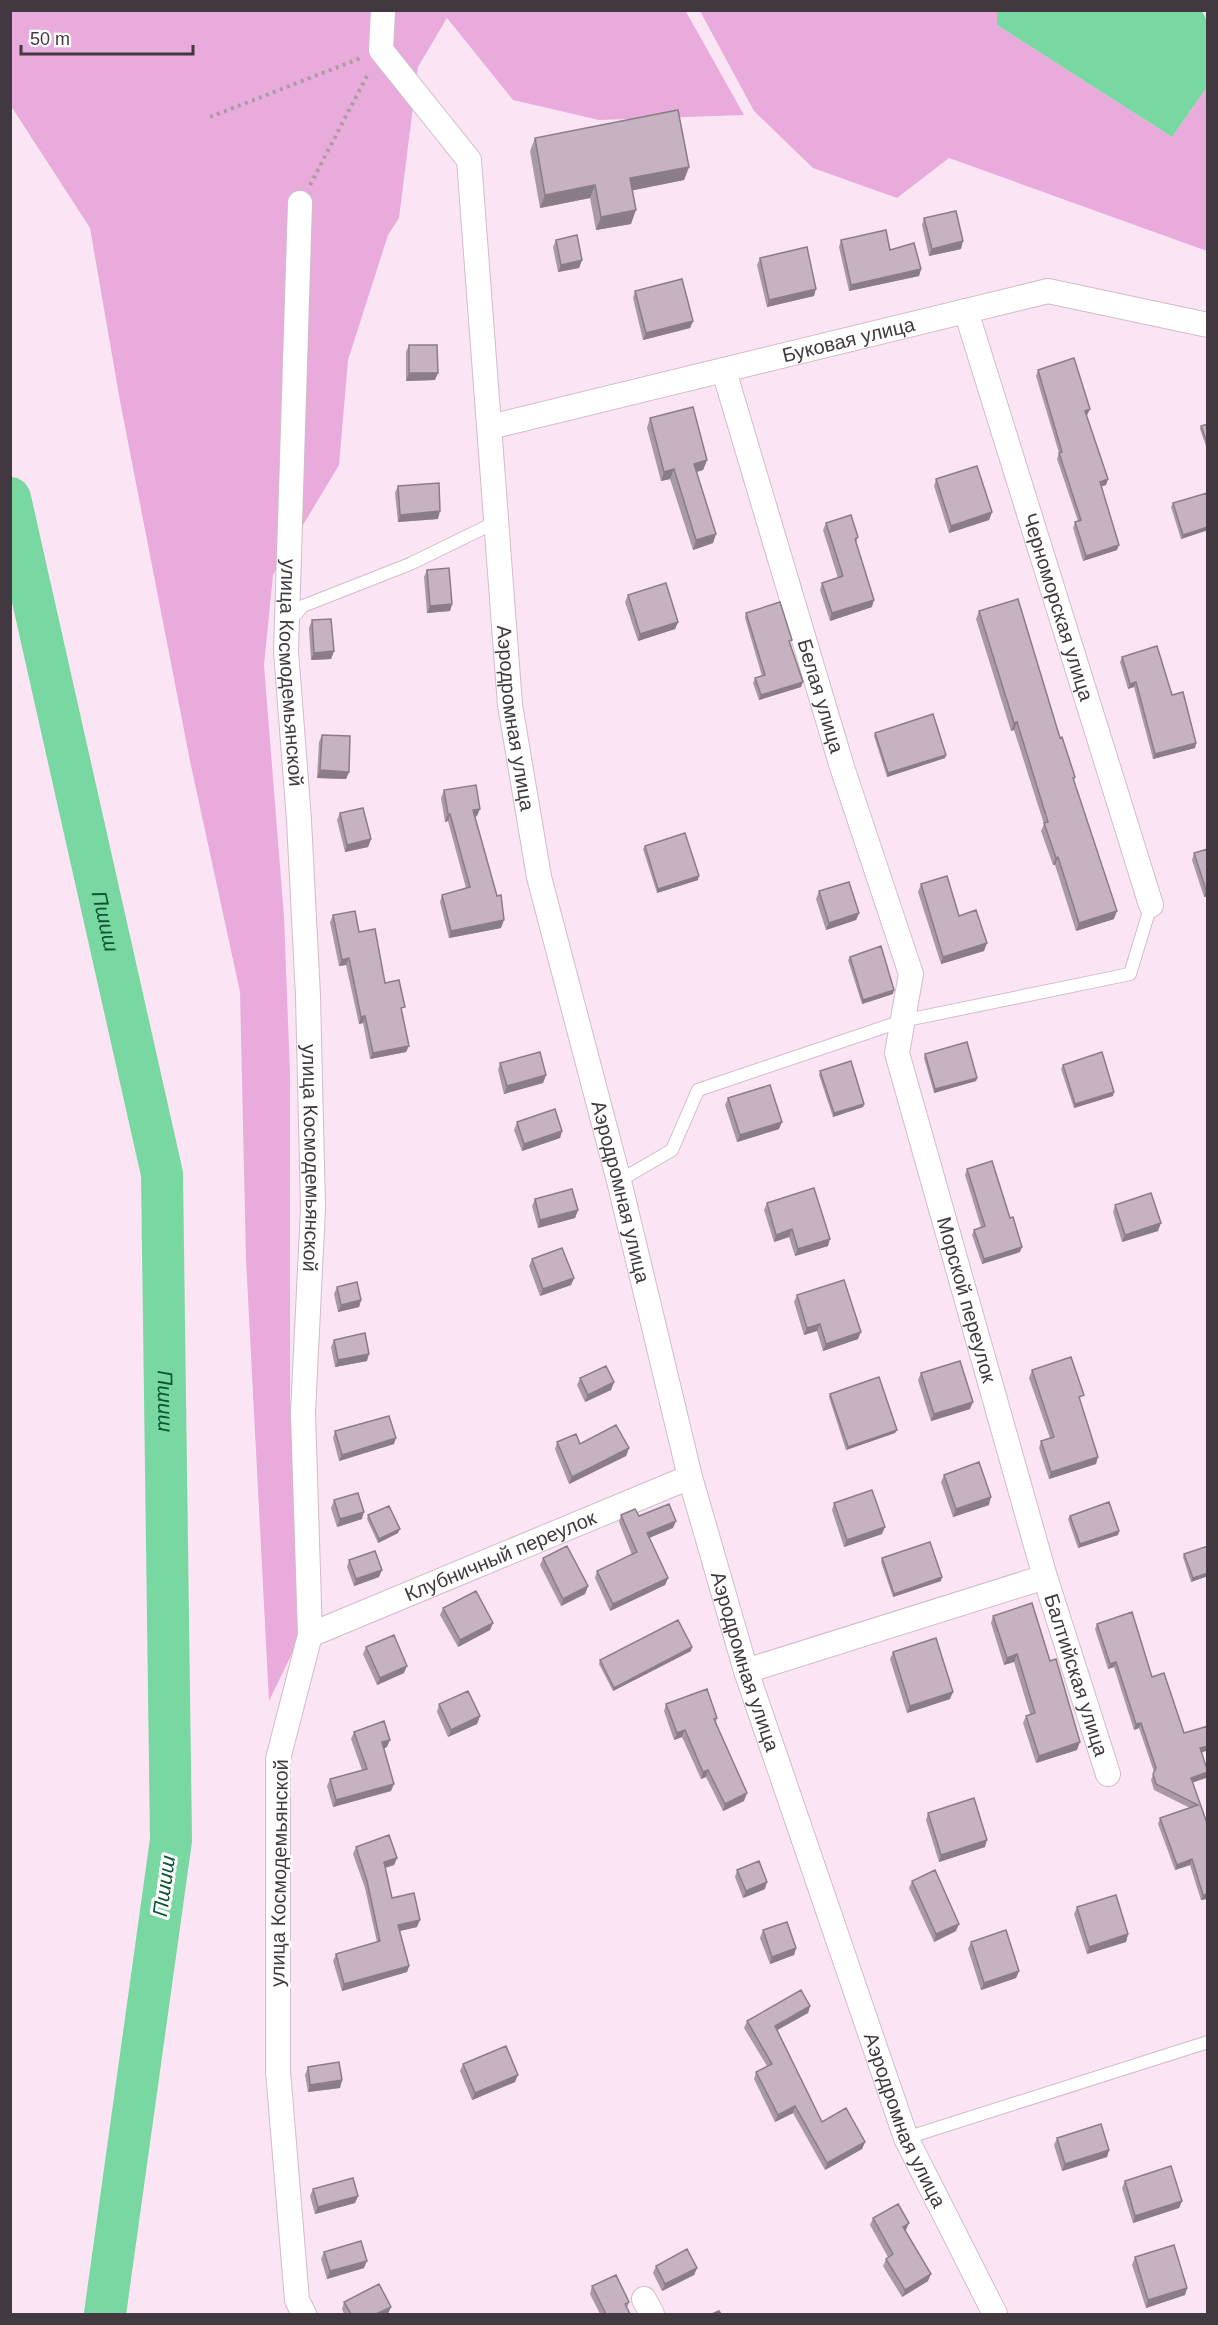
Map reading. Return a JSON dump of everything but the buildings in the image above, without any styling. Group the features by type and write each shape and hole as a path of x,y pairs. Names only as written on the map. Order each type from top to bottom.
{"street":[{"path":"381,50 383,10"},
{"name":"Аэродромная улица","path":"381,50 469,160 510,705 539,877 619,1181 690,1477 747,1671 906,2138 995,2314"},
{"name":"улица Космодемьянской","path":"300,203 286,651 299,820 307,984 313,1208 303,1413 310,1635 278,1771 278,2071 297,2300 304,2314"},
{"name":"Буковая улица","path":"490,427 1048,291 1208,325"},
{"name":"Черноморская улица","path":"966,311 1151,905"},
{"name":"Белая улица","path":"724,371 842,767 911,974 902,1021"},
{"name":"Морской переулок","path":"902,1021 897,1053 1046,1577"},
{"name":"Клубничный переулок","path":"310,1635 690,1477"},
{"path":"747,1671 1046,1577"},
{"name":"Балтийская улица","path":"1046,1577 1108,1774"}],"lane":[{"path":"287,625 303,606 411,564 496,522"},
{"path":"619,1181 672,1150 698,1090 902,1021 1130,974 1151,905"},
{"path":"906,2138 1208,2042"}],"path":[{"path":"210,117 381,50"},
{"path":"300,203 381,50"}],"shaded area":[{"path":"685,10 744,115 599,120 513,100 447,18 418,67 399,218 388,235 348,360 339,465 273,575 264,665 284,917 290,1074 290,1395 299,1639 269,1701 246,1259 240,992 190,761 120,401 90,228 11,106 11,11"},
{"path":"700,11 997,11 997,25 1172,137 1207,87 1207,251 949,158 897,198 813,168 754,111"},
{"path":"997,11 1202,11 1207,21 1207,87 1172,137 997,25"}],"waterway":[{"name":"Пшиш","path":"10,498 162,1174 171,1840 105,2314"}]}
